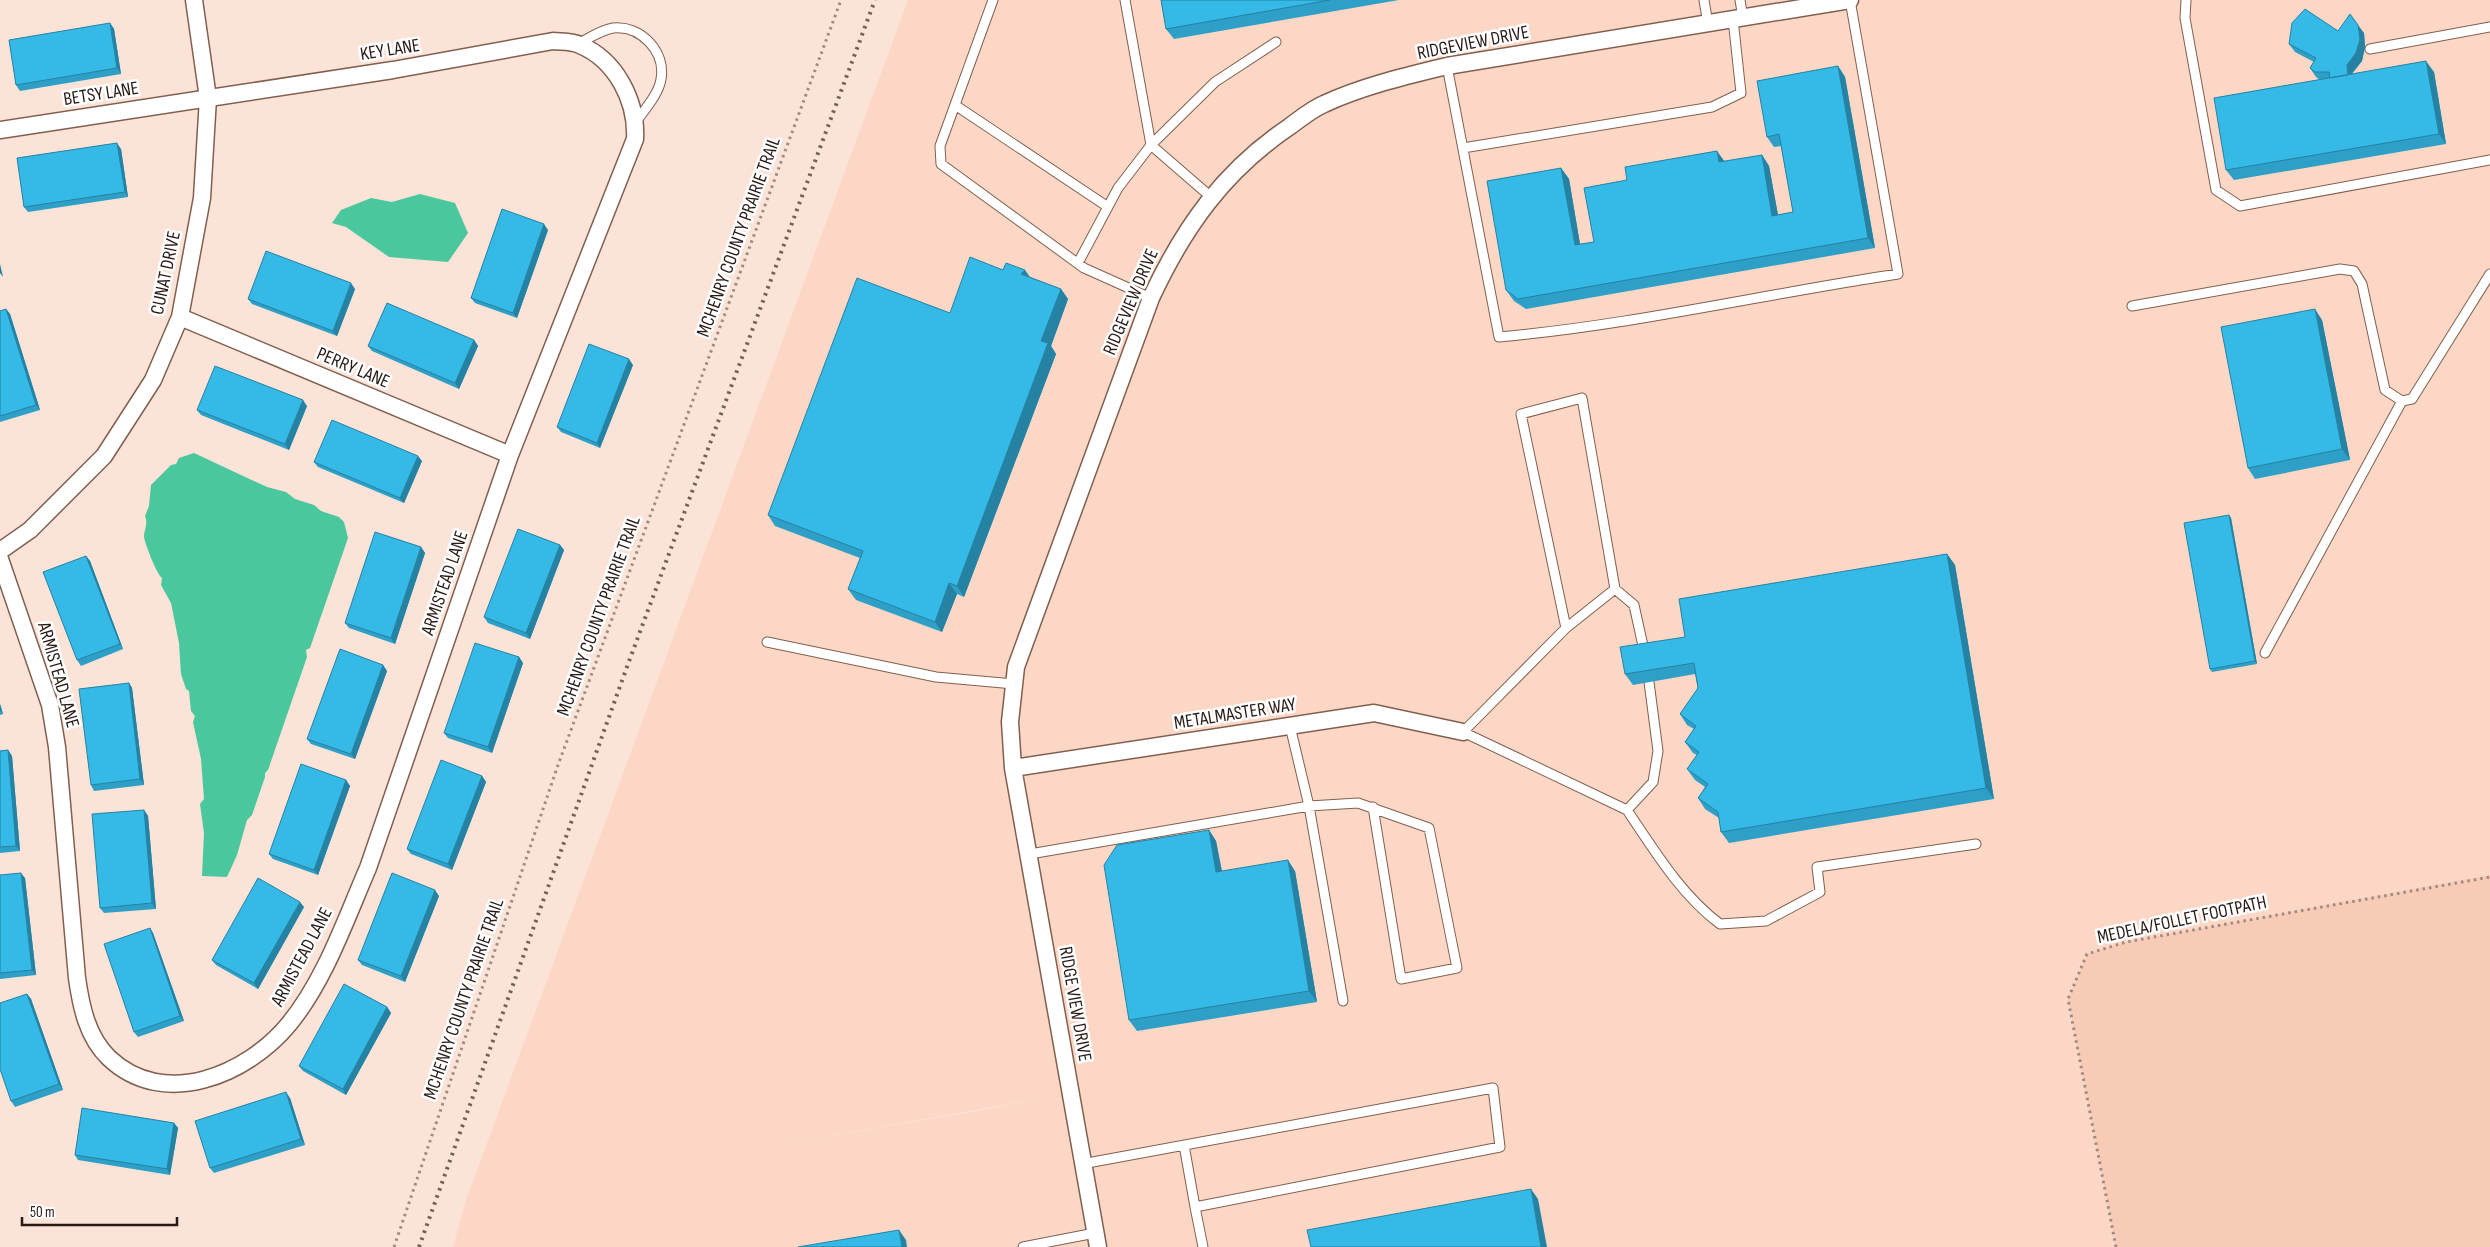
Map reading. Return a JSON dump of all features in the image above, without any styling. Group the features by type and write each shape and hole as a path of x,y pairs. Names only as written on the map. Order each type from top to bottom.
{"street":[{"name":"CUNAT DRIVE","path":"0,551 30,530 104,456 153,380 180,317 202,198 208,98 194,0"},
{"name":"RIDGEVIEW DRIVE","path":"1013,768 1010,722 1016,667 1151,298 1169,259 1190,225 1211,197 1260,147 1323,104 1386,81 1447,66 1850,0"},
{"name":"KEY LANE","path":"208,98 393,70 553,41 578,44 603,59 620,80 632,104 636,122 635,138 510,455"},
{"name":"BETSY LANE","path":"0,130 208,98"},
{"name":"PERRY LANE","path":"180,317 510,455"},
{"name":"ARMISTEAD LANE","path":"0,559 42,676 56,739 82,1008 92,1034 108,1057 126,1071 146,1081 172,1084 198,1081 227,1073 271,1043 299,1011 320,976 368,868 510,455"},
{"name":"METALMASTER WAY","path":"1013,768 1374,713 1463,732"},
{"name":"RIDGE VIEW DRIVE","path":"1013,768 1030,854 1096,1240"}],"lane":[{"path":"993,0 940,146 941,164 1078,263 1151,298"},
{"path":"1125,0 1151,145 1211,197"},
{"path":"1704,0 1708,24"},
{"path":"1463,148 1712,107 1741,93 1738,18 1740,0"},
{"path":"1447,66 1499,337 1565,331 1798,289 1898,274 1850,0"},
{"path":"2186,0 2185,18 2216,190 2240,206 2490,160"},
{"path":"2370,49 2490,27"},
{"name":"KEY LANE","path":"578,44 600,32 614,28 640,33 650,42 662,67 661,80 636,122"},
{"path":"1078,263 1118,188 1151,145 1215,82 1276,42"},
{"path":"955,105 1108,208"},
{"path":"2132,306 2340,268 2354,271 2362,284 2385,390 2402,401 2412,399 2490,274"},
{"path":"1566,628 1520,414 1582,398 1615,589 1634,605 1645,655"},
{"path":"2265,653 2402,401"},
{"path":"1615,589 1566,628 1463,732 1627,810 1659,859 1706,913 1720,924 1766,921 1820,892 1818,867 1976,844"},
{"path":"767,642 936,677 1014,684"},
{"path":"1627,810 1653,782 1658,751 1649,682"},
{"path":"1290,726 1309,806 1343,1001"},
{"path":"1030,854 1309,806 1358,803 1373,808 1429,828 1457,968 1401,979 1373,808"},
{"path":"1082,1164 1493,1088 1500,1147 1195,1207"},
{"path":"1184,1145 1202,1247"},
{"path":"1023,1247 1096,1240"}],"path":[{"name":"MCHENRY COUNTY PRAIRIE TRAIL","path":"394,1247 558,765 841,0"},
{"name":"MEDELA/FOLLET FOOTPATH","path":"2116,1247 2068,999 2087,954 2126,942 2490,876"}],"shaded area":[{"path":"908,0 2490,0 2490,1247 453,1247 466,1200","holes":["1037,1099 988,1109 768,1147"]},
{"path":"420,194 455,203 468,233 448,262 389,257 346,227 332,223 341,210 371,198 392,202"},
{"path":"194,453 267,487 286,492 295,499 314,505 321,511 339,517 344,522 348,538 310,648 306,650 307,657 268,770 265,773 252,815 247,820 237,855 227,877 202,876 204,833 200,804 204,799 201,759 193,722 195,716 191,711 189,691 186,689 181,674 179,643 171,603 161,585 162,578 151,557 144,535 145,516 149,506 151,485 171,465 176,464 179,458"},
{"path":"2490,875 2490,1247 2116,1247 2068,999 2087,954 2126,942"}],"building":[{"path":"1161,0 1330,0 1166,29"},
{"path":"2305,9 2338,31 2350,14 2358,25 2360,39 2356,53 2347,65 2348,75 2330,78 2329,72 2315,72 2310,68 2316,58 2289,44 2292,23"},
{"path":"110,23 117,68 16,85 9,40"},
{"path":"2426,61 2439,134 2226,170 2214,98"},
{"path":"1838,66 1868,238 1518,299 1506,290 1487,181 1561,168 1575,245 1594,242 1584,188 1627,180 1625,167 1717,151 1719,162 1762,155 1772,216 1793,212 1779,134 1767,137 1757,81"},
{"path":"117,143 125,192 24,207 17,158"},
{"path":"502,209 544,224 513,313 471,298"},
{"path":"266,251 351,283 333,331 248,299"},
{"path":"970,257 1003,270 1006,263 1025,270 1021,274 1061,289 1041,341 1048,343 957,586 949,583 935,622 848,589 863,551 768,515 857,278 950,313"},
{"path":"387,303 474,340 455,383 368,346"},
{"path":"6,309 36,405 0,416 0,311"},
{"path":"2315,309 2342,449 2248,468 2221,327"},
{"path":"589,344 629,359 597,443 557,427"},
{"path":"215,366 303,400 285,444 197,410"},
{"path":"332,420 418,456 400,498 314,462"},
{"path":"2229,515 2255,661 2210,669 2184,523"},
{"path":"518,529 560,545 526,633 484,617"},
{"path":"375,532 421,547 391,638 345,623"},
{"path":"1947,554 1986,788 1721,832 1718,812 1698,798 1708,784 1687,769 1699,752 1685,742 1696,726 1680,714 1698,688 1694,663 1625,674 1620,647 1685,637 1679,599"},
{"path":"86,556 120,644 77,660 43,572"},
{"path":"475,643 519,657 488,747 444,733"},
{"path":"340,649 383,665 351,754 307,739"},
{"path":"129,683 140,779 91,785 79,689"},
{"path":"8,750 16,846 0,847 0,751"},
{"path":"441,760 482,776 448,864 407,849"},
{"path":"301,764 346,780 314,870 269,854"},
{"path":"144,810 152,903 100,908 92,814"},
{"path":"1209,830 1216,872 1288,860 1309,991 1129,1020 1104,865 1117,845"},
{"path":"21,873 32,970 0,973 0,875"},
{"path":"392,873 435,890 401,976 358,960"},
{"path":"258,878 300,902 254,983 212,960"},
{"path":"150,928 180,1016 134,1032 104,944"},
{"path":"344,984 387,1007 343,1089 299,1066"},
{"path":"27,994 59,1084 11,1101 0,1069 0,1003"},
{"path":"286,1092 301,1139 210,1168 195,1121"},
{"path":"82,1108 174,1123 167,1169 75,1155"},
{"path":"1531,1189 1541,1247 1311,1247 1307,1230"},
{"path":"899,1230 902,1247 798,1247"}],"railway":[{"path":"419,1247 628,664 875,0"}]}
